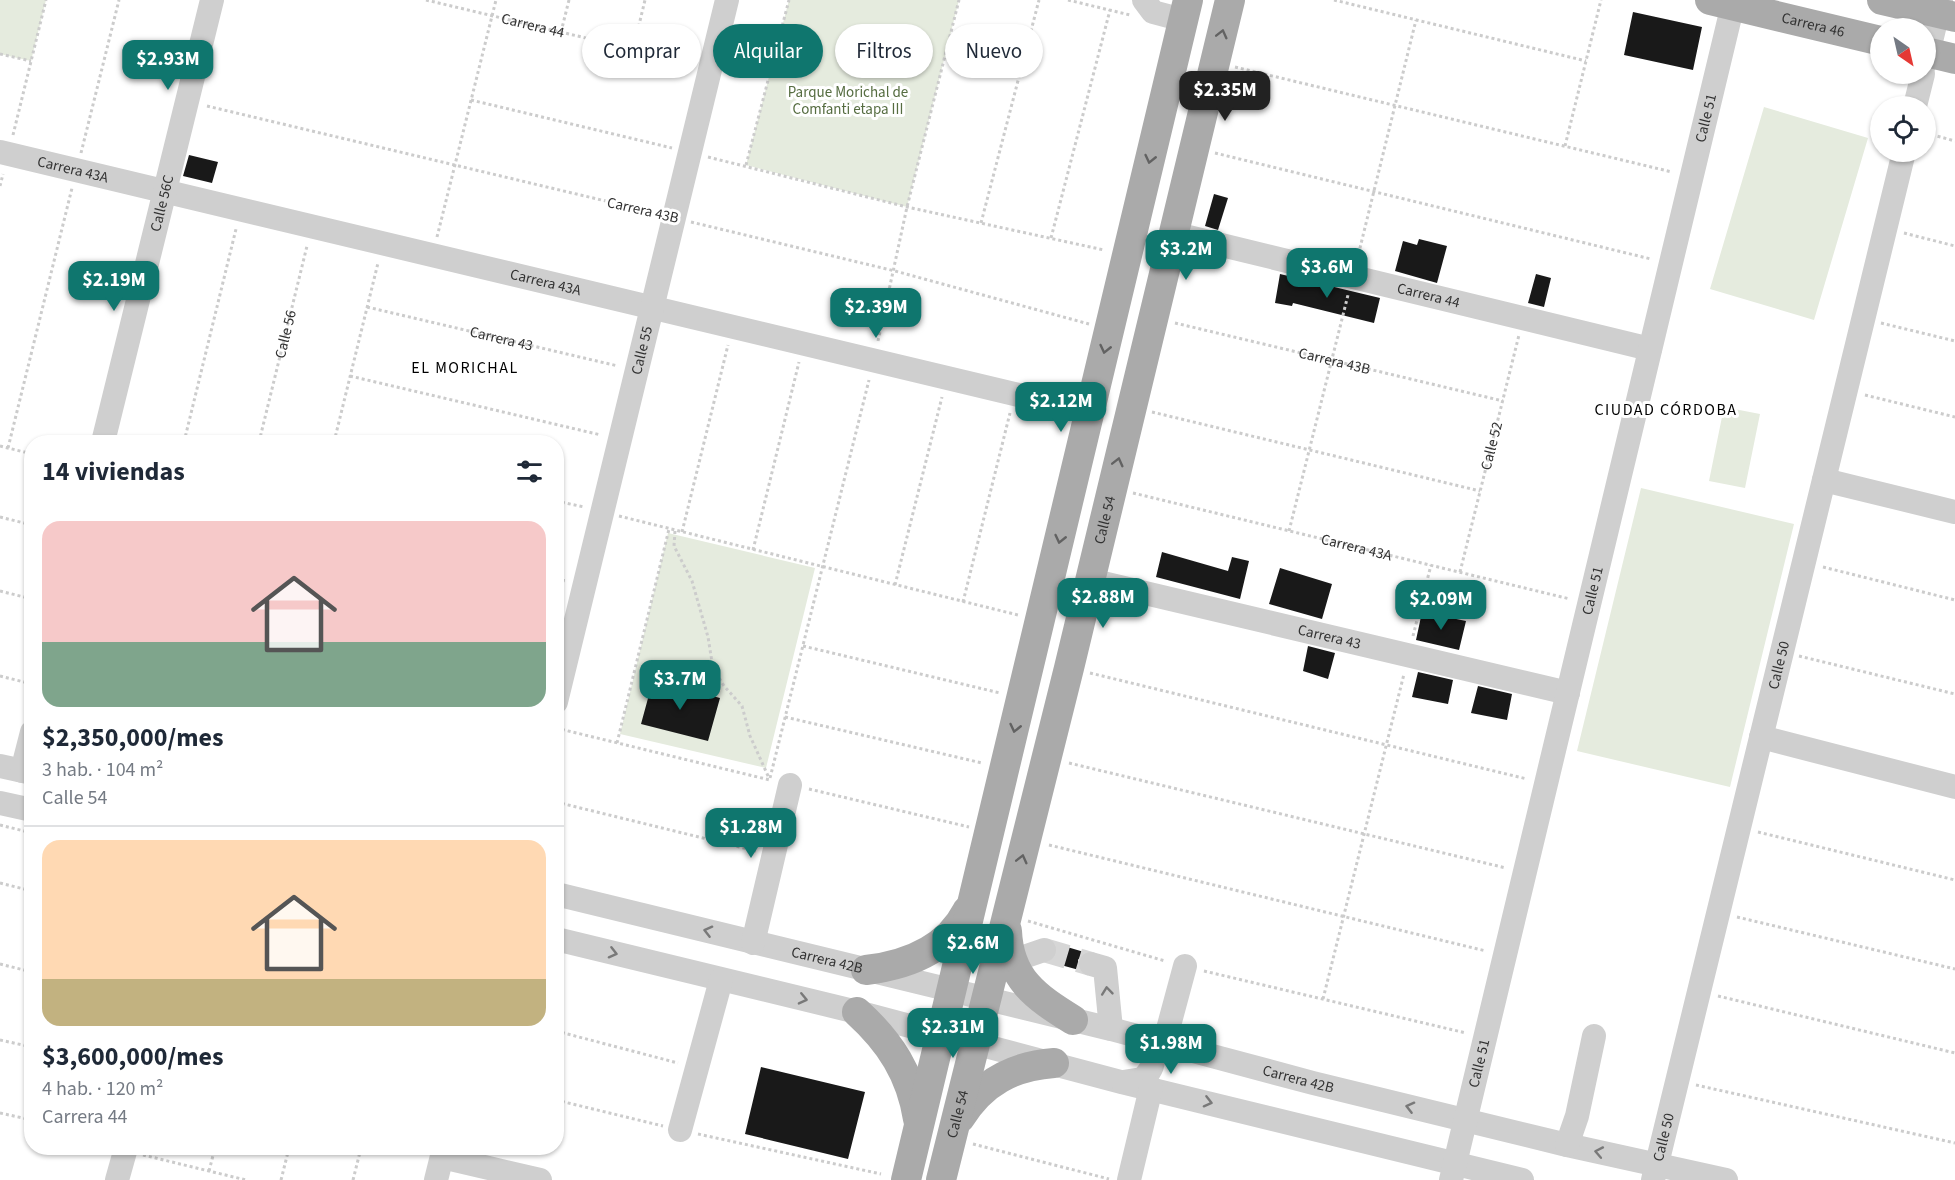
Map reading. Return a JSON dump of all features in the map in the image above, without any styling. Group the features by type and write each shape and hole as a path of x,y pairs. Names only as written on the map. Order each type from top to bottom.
{"main road":[{"name":"Calle 54","path":"941,1180 975,1043 1013,917 1172,233 1230,0"},
{"path":"1882,0 1945,10"},
{"name":"Carrera 46","path":"1726,2 1870,38"},
{"path":"893,1177 919,1126 1185,10"},
{"path":"866,970 911,961 940,943 963,919 974,899 980,877"},
{"path":"1013,917 1007,939 1012,961 1032,992 1073,1020"},
{"path":"857,1012 888,1043 900,1062 909,1082 919,1126"},
{"path":"951,1140 963,1113 981,1090 1015,1070 1054,1063"}],"street":[{"name":"Calle 56C","path":"105,435 212,0"},
{"name":"Calle 55","path":"564,670 727,0"},
{"name":"Calle 51","path":"1453,1172 1692,177 1726,2"},
{"path":"1139,8 1153,12 1185,10"},
{"path":"1936,45 1945,10"},
{"name":"Carrera 43A","path":"4,153 1090,412"},
{"name":"Calle 50","path":"1655,1171 1902,162"},
{"name":"Carrera 44","path":"1172,233 1650,349"},
{"path":"1824,480 1955,512"},
{"name":"Carrera 43","path":"1090,580 1568,693"},
{"path":"1761,737 1955,787"},
{"path":"18,770 24,754"},
{"path":"753,943 774,856 780,783"},
{"path":"0,803 24,808"},
{"name":"Carrera 42B","path":"564,896 1111,1029 1567,1145 1655,1171 1726,1180"},
{"path":"564,941 857,1012 1151,1088 1453,1172 1522,1180"},
{"path":"1012,961 1044,950"},
{"path":"1091,964 1105,968 1111,1029"},
{"path":"1164,1044 1185,966"},
{"path":"680,1130 721,980"},
{"path":"1567,1145 1594,1036"},
{"path":"1121,1082 1136,1082 1148,1074 1152,1068 1154,1060 1150,1047 1140,1037"},
{"path":"1129,1180 1151,1088"},
{"path":"117,1180 123,1155"},
{"path":"440,1162 540,1180"}],"path":[{"path":"0,186 4,153 46,0"},
{"path":"8,448 119,0"},
{"name":"Carrera 44","path":"426,0 582,37"},
{"path":"432,256 496,0"},
{"path":"561,32 569,0"},
{"path":"639,24 645,0"},
{"path":"746,165 789,0"},
{"path":"780,783 785,717 874,360 907,207 959,0"},
{"path":"981,223 1039,0"},
{"path":"1068,0 1110,10 1139,8"},
{"path":"1334,0 1586,61"},
{"path":"1565,146 1601,0"},
{"path":"1051,238 1110,10"},
{"path":"0,54 31,61"},
{"path":"1230,65 1692,177"},
{"name":"Carrera 44","path":"701,66 710,68"},
{"path":"471,100 746,165 907,207 1112,252"},
{"name":"Carrera 43B","path":"188,101 895,271 1096,326"},
{"path":"1936,136 1955,141"},
{"path":"1208,152 1671,263"},
{"path":"186,435 241,210"},
{"name":"Calle 56","path":"261,435 312,227"},
{"path":"1885,229 1955,246"},
{"path":"336,435 383,244"},
{"name":"Carrera 43","path":"367,307 637,371"},
{"name":"Calle 52","path":"1460,572 1523,319"},
{"path":"1863,319 1955,341"},
{"name":"Carrera 43B","path":"1166,321 1503,401"},
{"path":"682,532 733,326"},
{"path":"753,550 804,343"},
{"path":"350,376 620,440"},
{"path":"895,585 946,377"},
{"path":"1846,390 1955,417"},
{"path":"963,602 1014,394"},
{"path":"1144,410 1480,491"},
{"path":"0,446 24,452"},
{"name":"Carrera 43A","path":"1124,491 1589,603"},
{"path":"564,503 1025,617"},
{"path":"0,517 24,523"},
{"path":"617,743 669,529"},
{"path":"675,531 674,546 692,581 708,637 713,668 724,686 742,706 750,736 780,783"},
{"path":"1804,563 1955,600"},
{"path":"1323,999 1431,565"},
{"path":"0,591 24,597"},
{"path":"803,646 1007,695"},
{"path":"1782,651 1955,694"},
{"path":"1079,671 1546,783"},
{"path":"0,676 24,682"},
{"path":"785,717 992,765"},
{"path":"564,730 974,828"},
{"path":"1068,762 1525,873"},
{"path":"564,804 774,856"},
{"path":"0,825 24,831"},
{"path":"1739,827 1955,880"},
{"path":"1048,845 1505,956"},
{"path":"0,882 24,889"},
{"path":"1718,912 1955,969"},
{"path":"1013,917 1185,966 1485,1038"},
{"path":"0,964 24,970"},
{"path":"1698,992 1955,1053"},
{"path":"564,1033 697,1068"},
{"path":"0,1040 24,1045"},
{"path":"1677,1081 1955,1143"},
{"path":"564,1102 893,1177"},
{"path":"0,1113 24,1118"},
{"path":"951,1140 1115,1180"},
{"path":"148,1155 246,1180"},
{"path":"209,1171 213,1155"},
{"path":"280,1180 287,1155"},
{"path":"353,1180 359,1155"}],"green space":[{"path":"0,0 46,0 31,61 0,54"},
{"name":"Parque Morichal de Comfanti etapa III","path":"789,0 959,0 953,24 945,24 945,56 907,207 746,165 769,78 823,78 823,24 783,24"},
{"path":"1764,107 1868,138 1814,320 1710,289"},
{"path":"1724,407 1760,414 1745,488 1709,481"},
{"path":"1641,488 1794,524 1730,787 1577,751"},
{"path":"668,533 815,568 766,768 620,734"}],"building":[{"path":"1633,12 1702,27 1693,70 1624,55"},
{"path":"189,155 218,162 212,183 183,176"},
{"path":"1214,194 1228,198 1218,230 1205,226"},
{"path":"1419,239 1447,246 1437,283 1395,271 1403,241 1417,245"},
{"path":"1280,274 1380,298 1374,323 1293,303 1292,306 1275,303"},
{"path":"1536,274 1551,278 1544,307 1528,303"},
{"path":"1162,552 1228,571 1232,557 1249,561 1240,599 1156,577"},
{"path":"1280,568 1332,584 1322,619 1269,604"},
{"path":"1422,612 1466,621 1459,650 1416,640"},
{"path":"1308,646 1335,653 1328,679 1303,671"},
{"path":"1418,672 1453,680 1448,704 1412,697"},
{"path":"653,680 720,698 708,741 641,724"},
{"path":"1478,686 1512,694 1507,720 1471,713"},
{"path":"1057,944 1084,952 1078,960 1079,970 1050,962 1058,953"},
{"path":"761,1067 865,1092 848,1159 745,1134"}],"tunnel":[{"path":"1044,950 1091,964"}],"district":[{"name":"EL MORICHAL","path":"465,367"},
{"name":"CIUDAD CÓRDOBA","path":"1666,409"}]}
